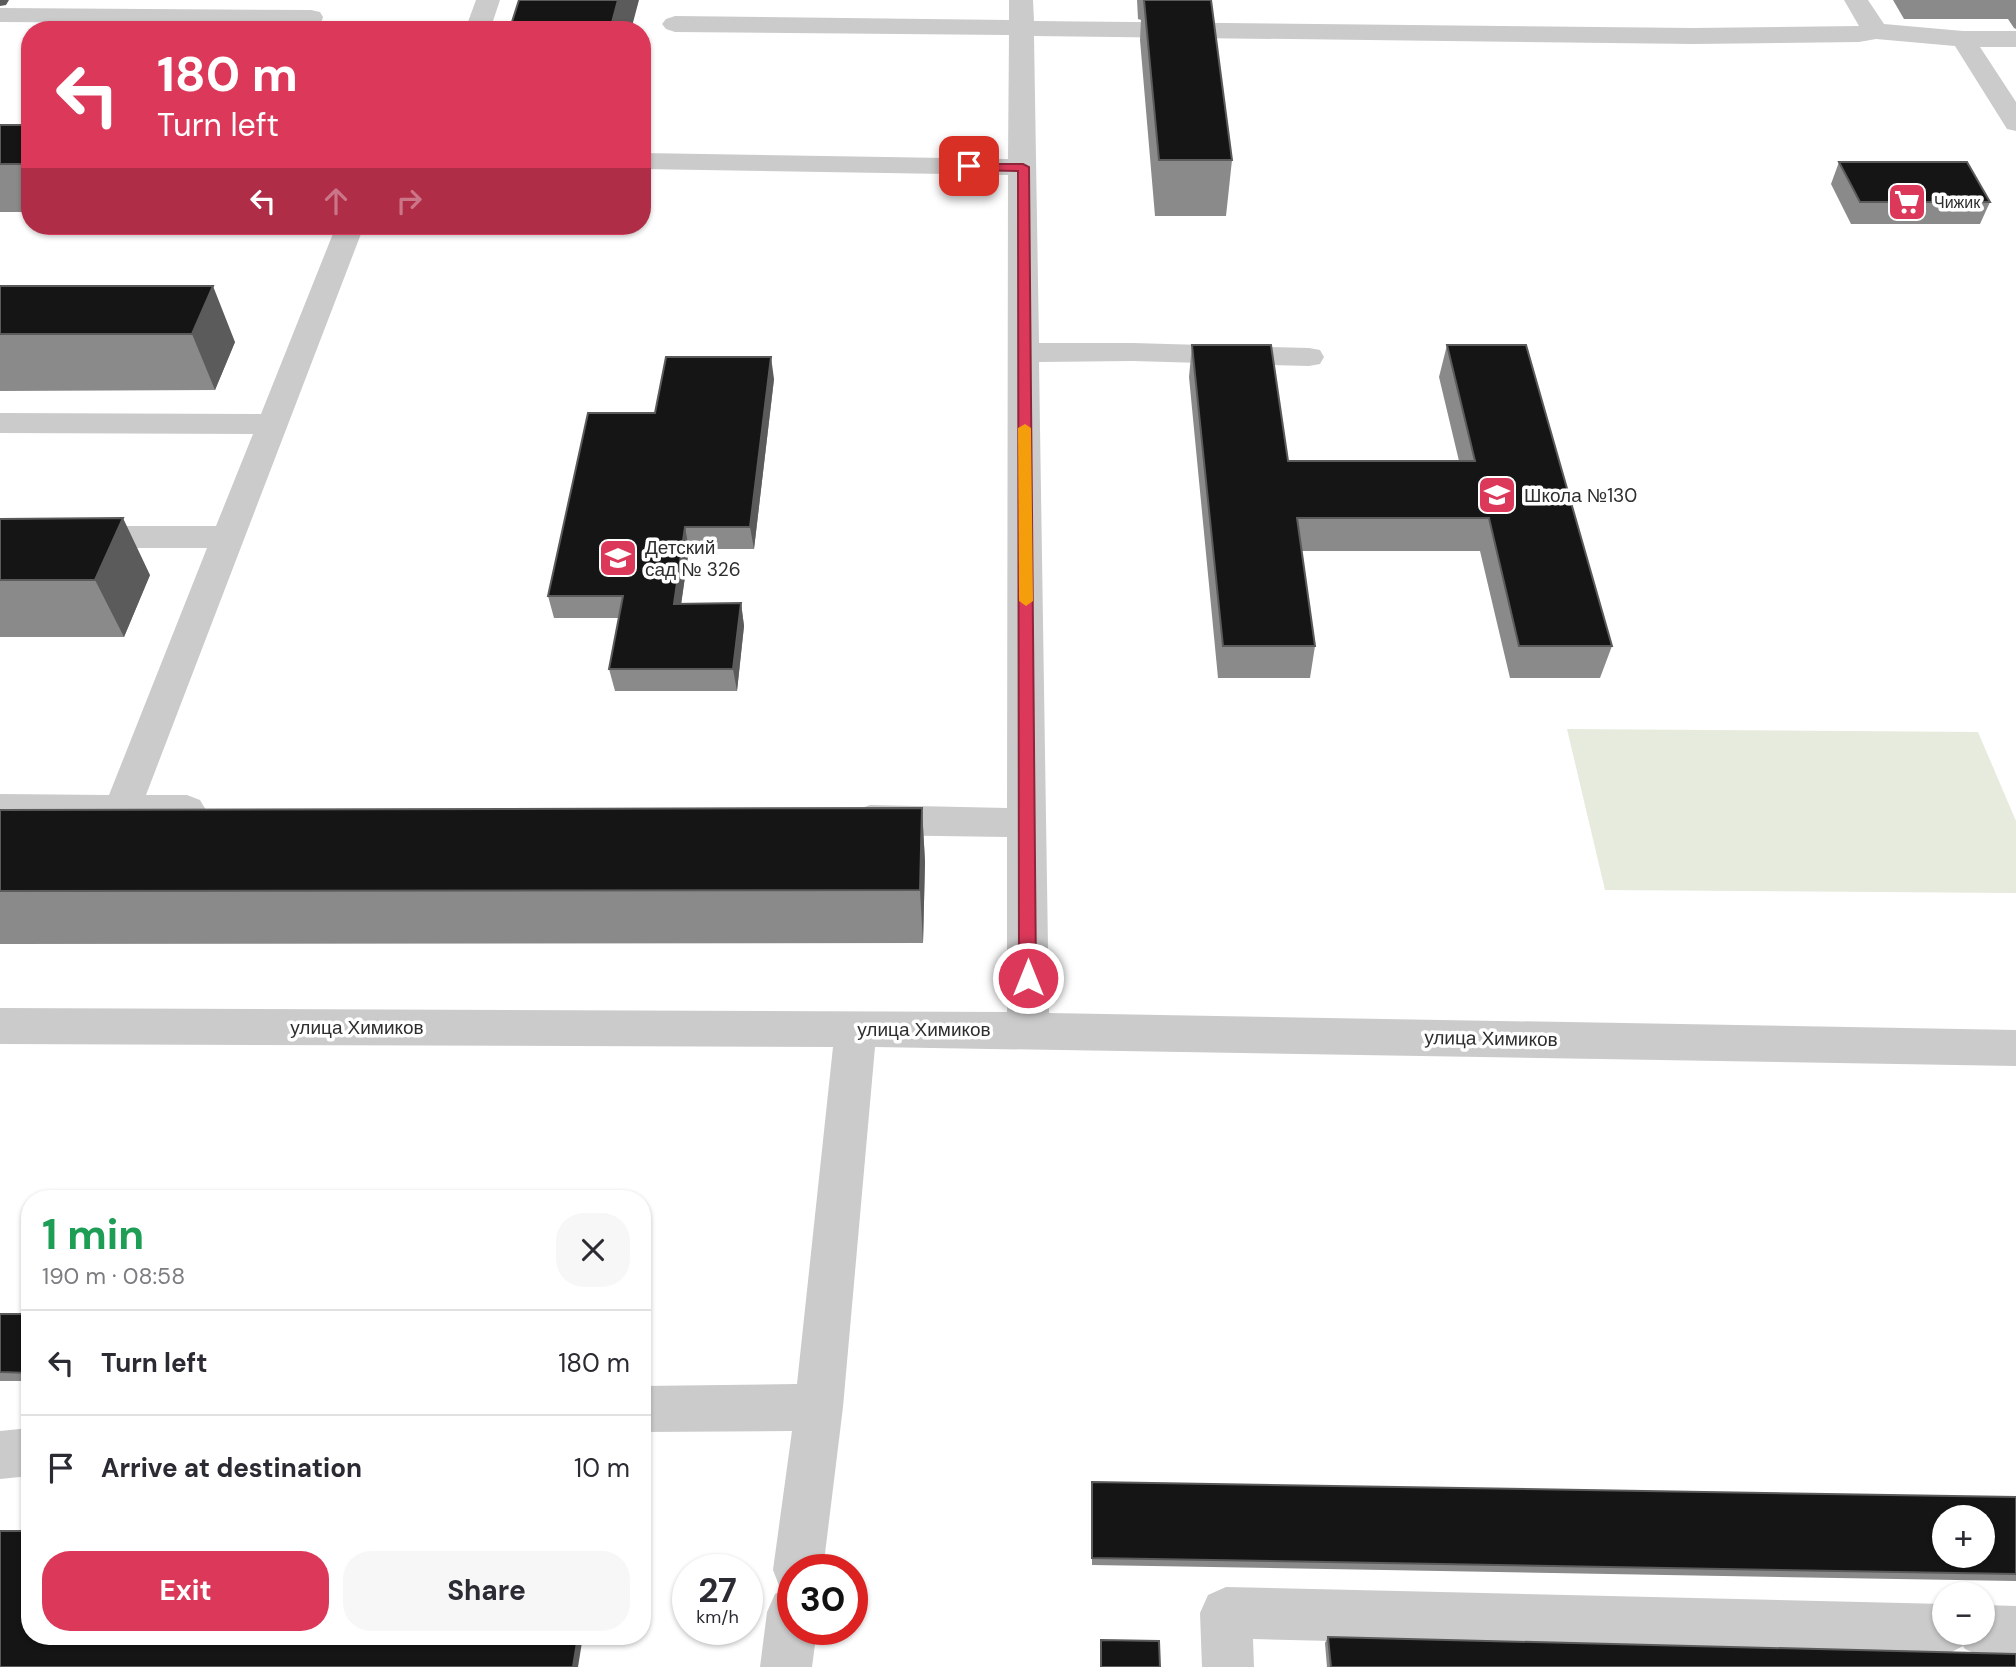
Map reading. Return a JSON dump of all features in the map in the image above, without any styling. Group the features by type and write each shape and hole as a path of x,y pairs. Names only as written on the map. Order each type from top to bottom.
{"street":[{"path":"480,21 488,0"},
{"path":"1856,0 1876,31"},
{"path":"1022,13 1028,1030"},
{"path":"675,23 1022,13 1693,36 1859,34 1876,31 2016,39"},
{"path":"0,15 314,16"},
{"path":"1963,38 2016,123"},
{"path":"651,161 1023,167"},
{"path":"122,809 346,235"},
{"path":"1024,353 1133,352 1309,357"},
{"path":"0,424 273,424"},
{"path":"0,537 229,537"},
{"path":"0,809 219,811"},
{"path":"832,820 1027,822"},
{"name":"улица Химиков","path":"0,1027 856,1028 2016,1048"},
{"path":"800,1554 819,1407 856,1028"},
{"path":"651,1409 819,1407"},
{"path":"0,1455 21,1453"},
{"path":"1228,1667 1226,1613 1932,1630"},
{"path":"1995,1631 2016,1632"},
{"path":"786,1667 789,1645"}],"shaded area":[{"path":"1567,729 1978,732 2016,821 2016,893 1605,890"}],"building":[{"path":"519,0 618,0 612,21 512,21"},
{"path":"1144,0 1211,0 1232,160 1159,160"},
{"path":"0,125 21,125 21,164 0,164"},
{"path":"1839,162 1967,162 1990,202 1860,202"},
{"path":"0,286 213,286 192,334 0,334"},
{"path":"1192,345 1271,345 1288,461 1475,461 1447,345 1526,345 1612,646 1519,646 1489,518 1297,518 1315,646 1223,646"},
{"path":"666,357 771,357 750,527 685,527 674,604 741,603 733,669 609,669 623,596 548,596 588,413 655,413"},
{"path":"123,518 95,580 0,580 0,519"},
{"path":"922,808 920,890 0,891 0,810"},
{"path":"0,1314 21,1314 21,1373 0,1372"},
{"path":"1092,1482 2016,1497 2016,1574 1092,1558"},
{"path":"0,1531 21,1531 21,1645 577,1645 573,1667 0,1667"},
{"path":"1328,1637 2016,1654 2016,1667 1331,1667"},
{"path":"1101,1640 1159,1641 1160,1667 1101,1667"}],"slow traffic":[{"path":"1025,428 1026,601"}],"place":[{"name":"Чижик","path":"1907,202"},
{"name":"Школа №130","path":"1497,495"},
{"name":"Детский сад № 326","path":"618,558"}],"route":[{"path":"969,166 1023,167 1028,978"}]}
